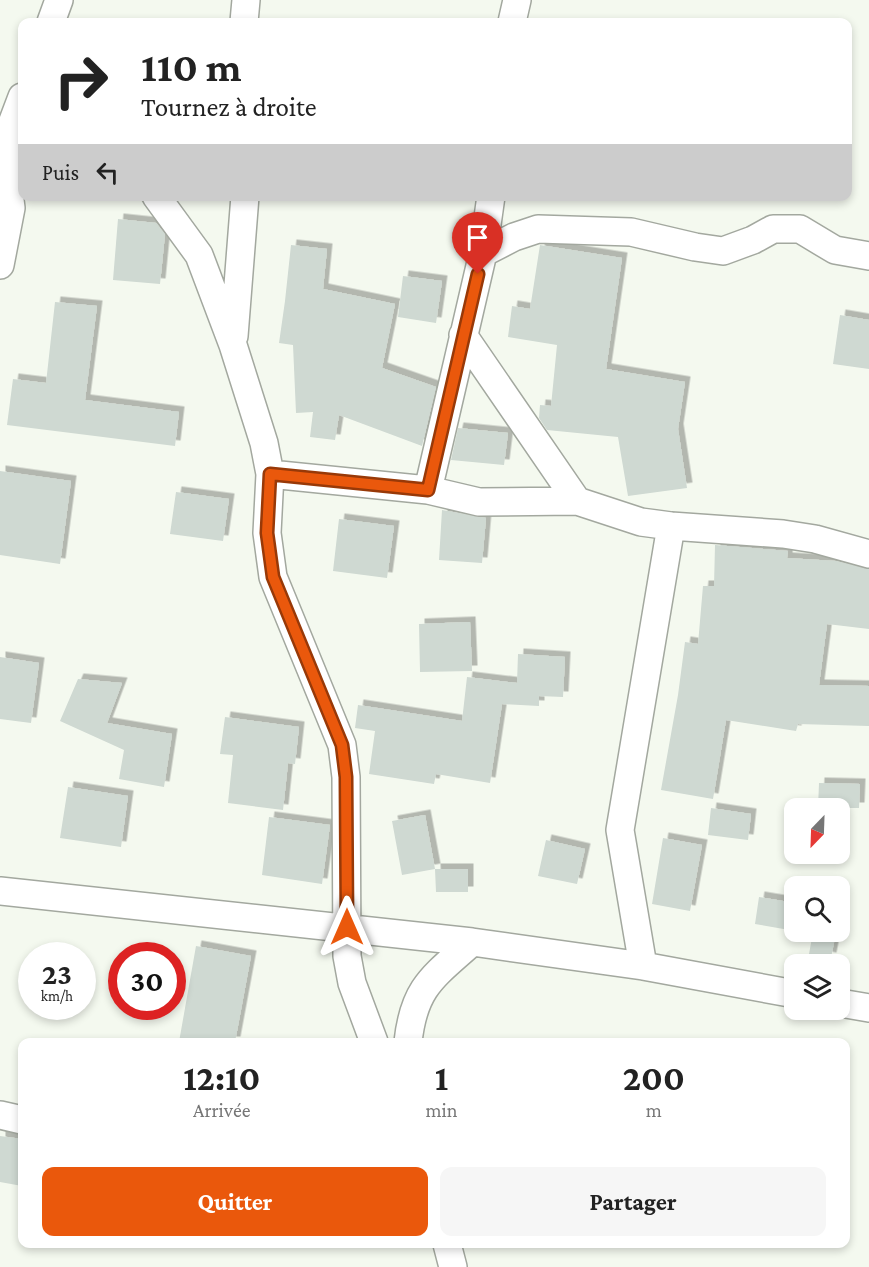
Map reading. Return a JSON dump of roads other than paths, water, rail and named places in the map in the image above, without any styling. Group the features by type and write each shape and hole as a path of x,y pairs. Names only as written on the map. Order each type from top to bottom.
{"street":[{"path":"52,18 59,0"},
{"path":"244,18 246,0"},
{"path":"513,18 517,0"},
{"path":"0,265 17,202 9,158 11,126 18,108"},
{"path":"160,201 199,255 233,345 264,442 270,474 267,533 273,577 342,745 346,777 347,956 352,983 373,1038"},
{"path":"233,345 245,201"},
{"path":"428,490 483,254 489,201"},
{"path":"483,254 514,237 538,229 631,232 695,247 723,250 753,240 773,229 800,229 835,250 869,256"},
{"path":"463,335 577,501"},
{"path":"270,474 428,490 479,502 577,501 641,522 783,534 815,539 869,554"},
{"path":"643,966 620,830 671,526"},
{"path":"0,891 472,942 643,966 784,992"},
{"path":"409,1038 418,1000 428,983 472,942"},
{"path":"850,1005 869,1008"},
{"path":"0,1115 18,1119"},
{"path":"448,1248 453,1267"}]}
